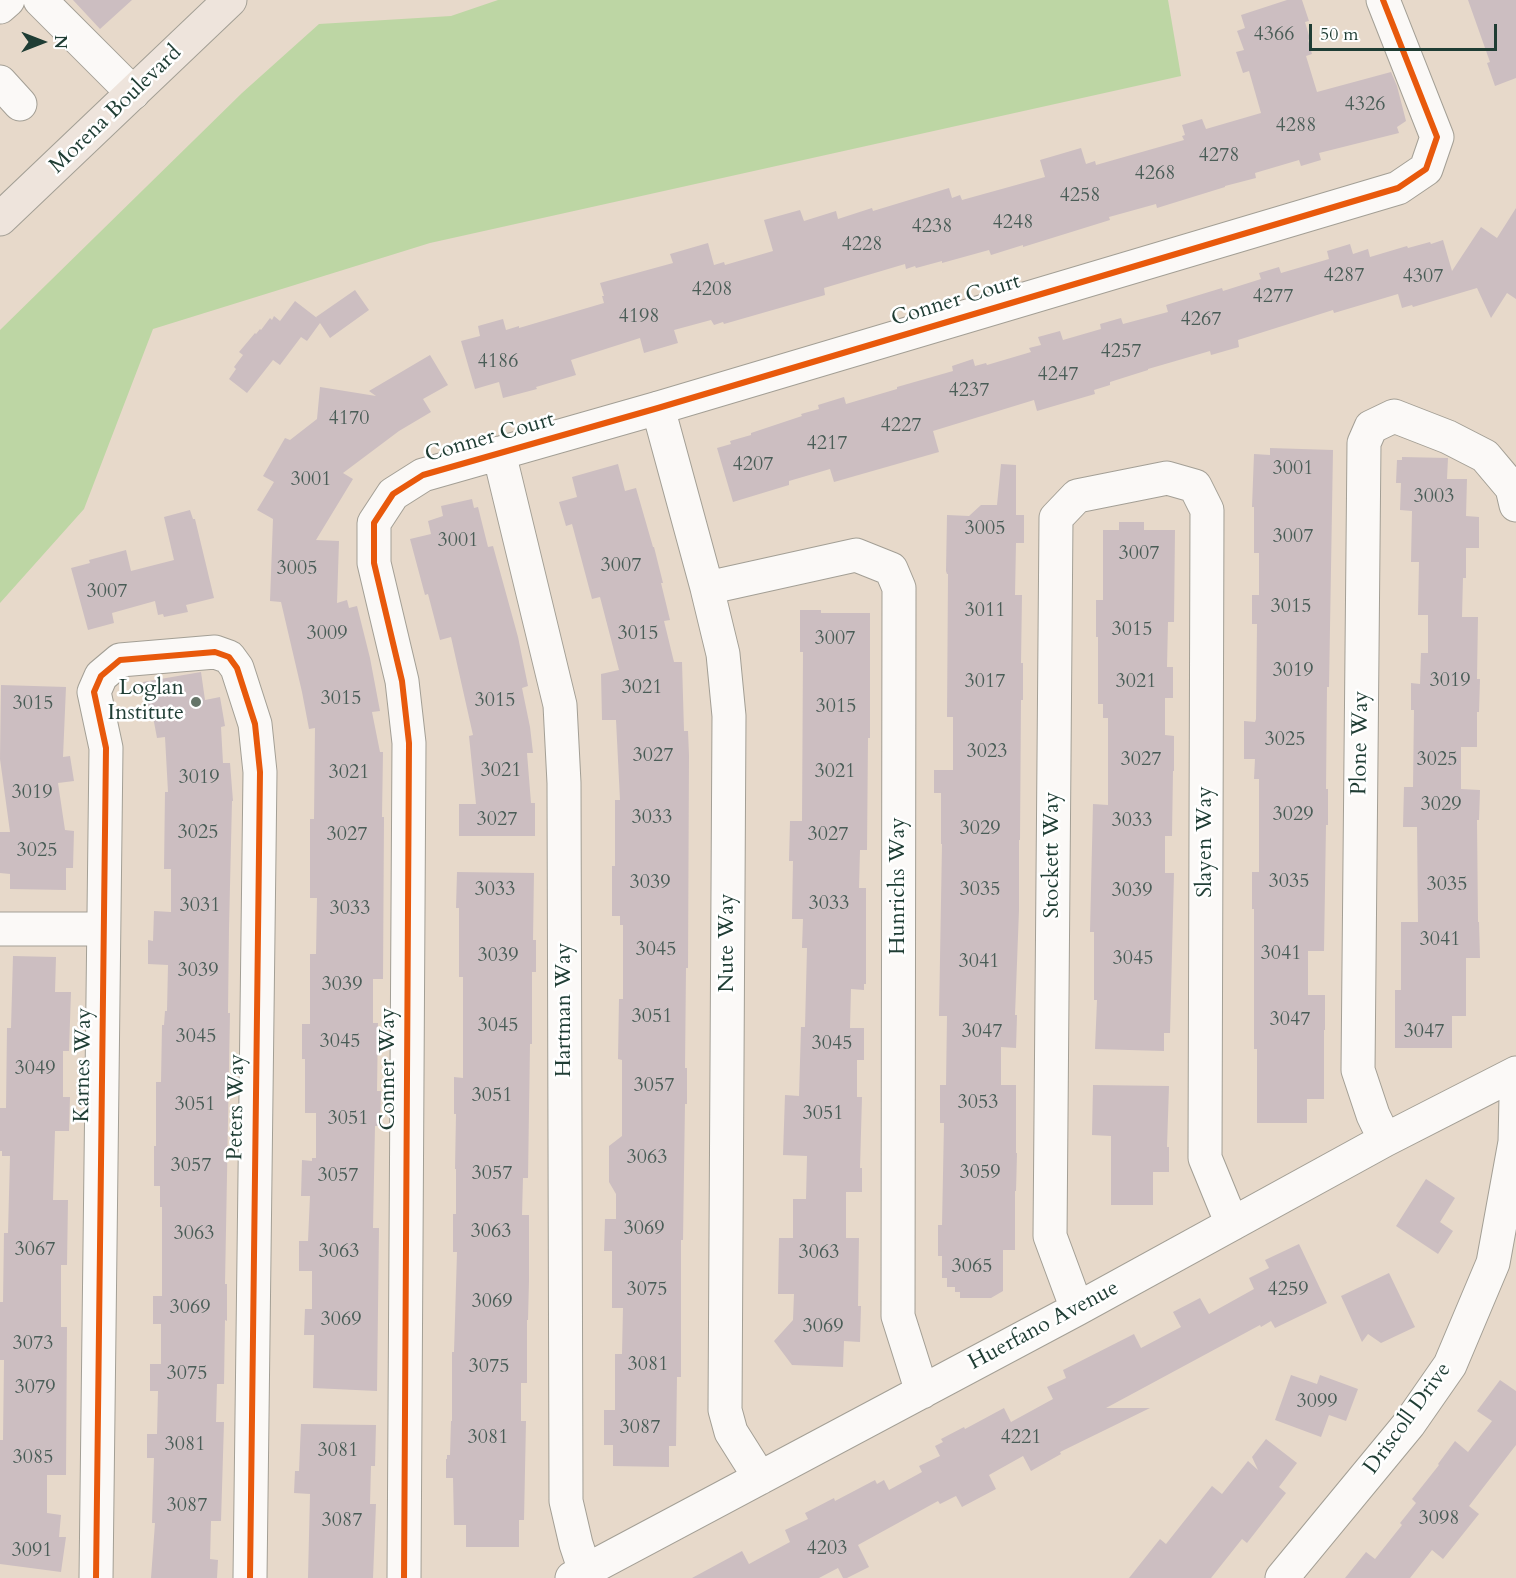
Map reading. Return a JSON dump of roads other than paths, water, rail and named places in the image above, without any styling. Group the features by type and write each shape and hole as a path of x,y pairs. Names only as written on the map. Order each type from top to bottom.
{"main road":[{"name":"Morena Boulevard","path":"0,219 230,0"}],"street":[{"path":"0,7 8,0"},
{"path":"40,0 134,93"},
{"name":"Conner Court","path":"374,563 374,523 393,494 423,475 658,408 1398,188 1426,169 1437,137 1383,0"},
{"name":"Nute Way","path":"658,408 723,654 729,716 725,1410 731,1432 760,1478"},
{"name":"Plone Way","path":"1385,1140 1373,1115 1358,1070 1364,443 1371,427 1394,416 1448,437 1485,456 1512,488 1516,505"},
{"name":"Hartman Way","path":"499,453 560,705 564,783 566,1502 576,1544 579,1575"},
{"name":"Slayen Way","path":"1167,478 1194,486 1207,510 1205,1158 1232,1224"},
{"name":"Stockett Way","path":"1077,1309 1050,1236 1056,518 1077,496 1167,478"},
{"name":"Hunrichs Way","path":"707,588 856,555 891,569 899,588 898,1316 922,1392"},
{"name":"Conner Way","path":"374,563 402,681 409,743 404,1578"},
{"name":"Karnes Way","path":"96,1578 106,748 94,692 101,676 120,660 215,652"},
{"name":"Peters Way","path":"215,652 229,657 237,668 255,724 260,772 250,1578"},
{"path":"0,929 103,930"},
{"name":"Huerfano Avenue","path":"579,1575 1077,1309 1385,1140 1516,1073"},
{"name":"Driscoll Drive","path":"1282,1578 1409,1424 1450,1365 1493,1263 1515,1142 1516,1097"}],"place":[{"name":"Loglan Institute","path":"196,702"}]}
